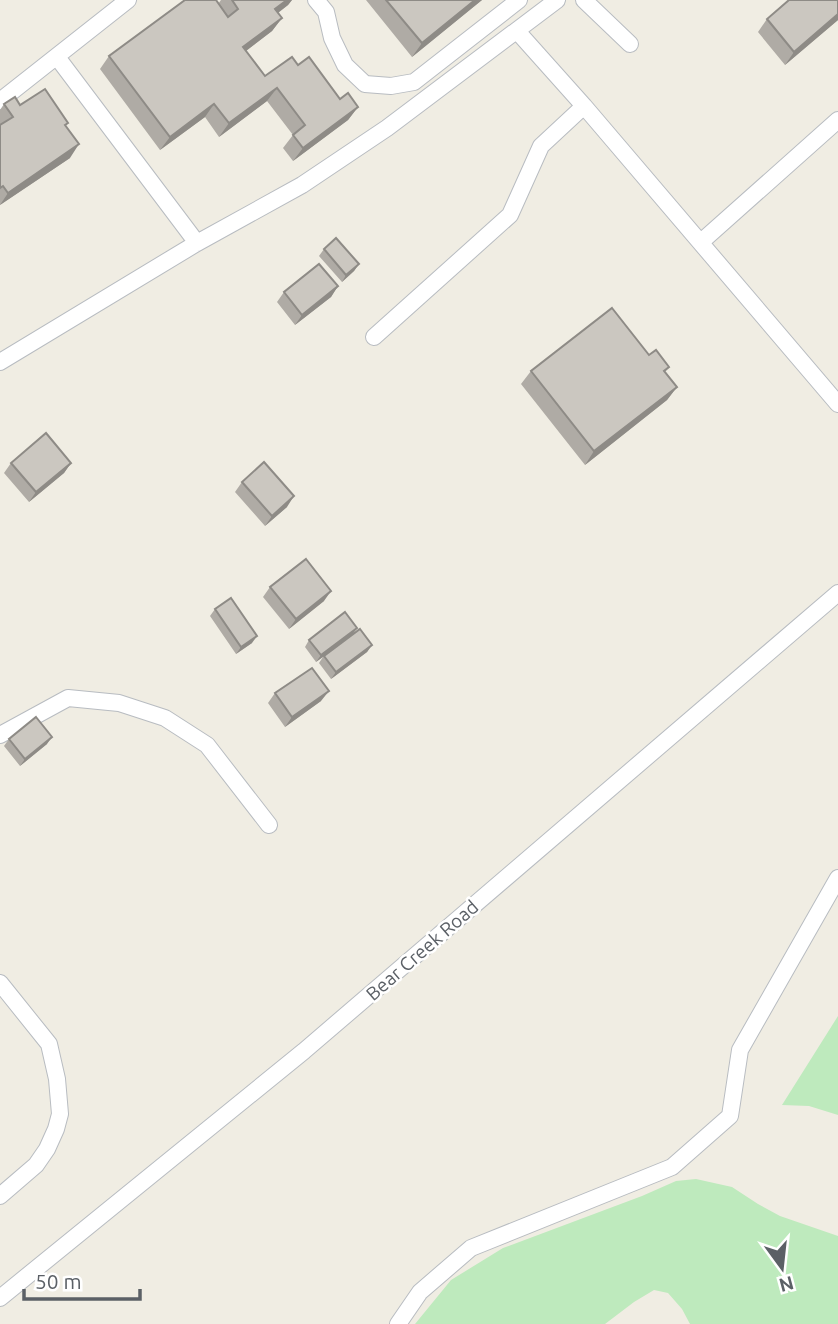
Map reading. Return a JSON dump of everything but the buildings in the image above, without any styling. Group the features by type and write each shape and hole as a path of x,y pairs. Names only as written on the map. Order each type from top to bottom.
{"street":[{"path":"0,101 128,0"},
{"path":"316,0 326,12 332,38 345,65 365,84 391,86 414,82 519,0"},
{"path":"0,362 197,243 302,184 387,128 557,0"},
{"path":"584,0 630,44"},
{"path":"517,31 838,404"},
{"path":"57,57 197,243"},
{"path":"374,337 510,215 541,146 584,106"},
{"path":"701,242 838,120"},
{"name":"Bear Creek Road","path":"0,1298 304,1051 838,593"},
{"path":"0,735 68,698 119,703 165,718 207,745 269,825"},
{"path":"398,1324 420,1292 471,1248 672,1167 730,1116 740,1050 838,878"},
{"path":"0,982 49,1044 57,1079 60,1114 51,1139 36,1165 0,1196"}],"green space":[{"path":"838,1016 838,1115 809,1106 782,1105"},
{"path":"696,1179 732,1187 780,1216 838,1236 838,1324 690,1324 682,1309 668,1293 654,1290 605,1324 415,1324 451,1280 503,1248 676,1181"}]}
